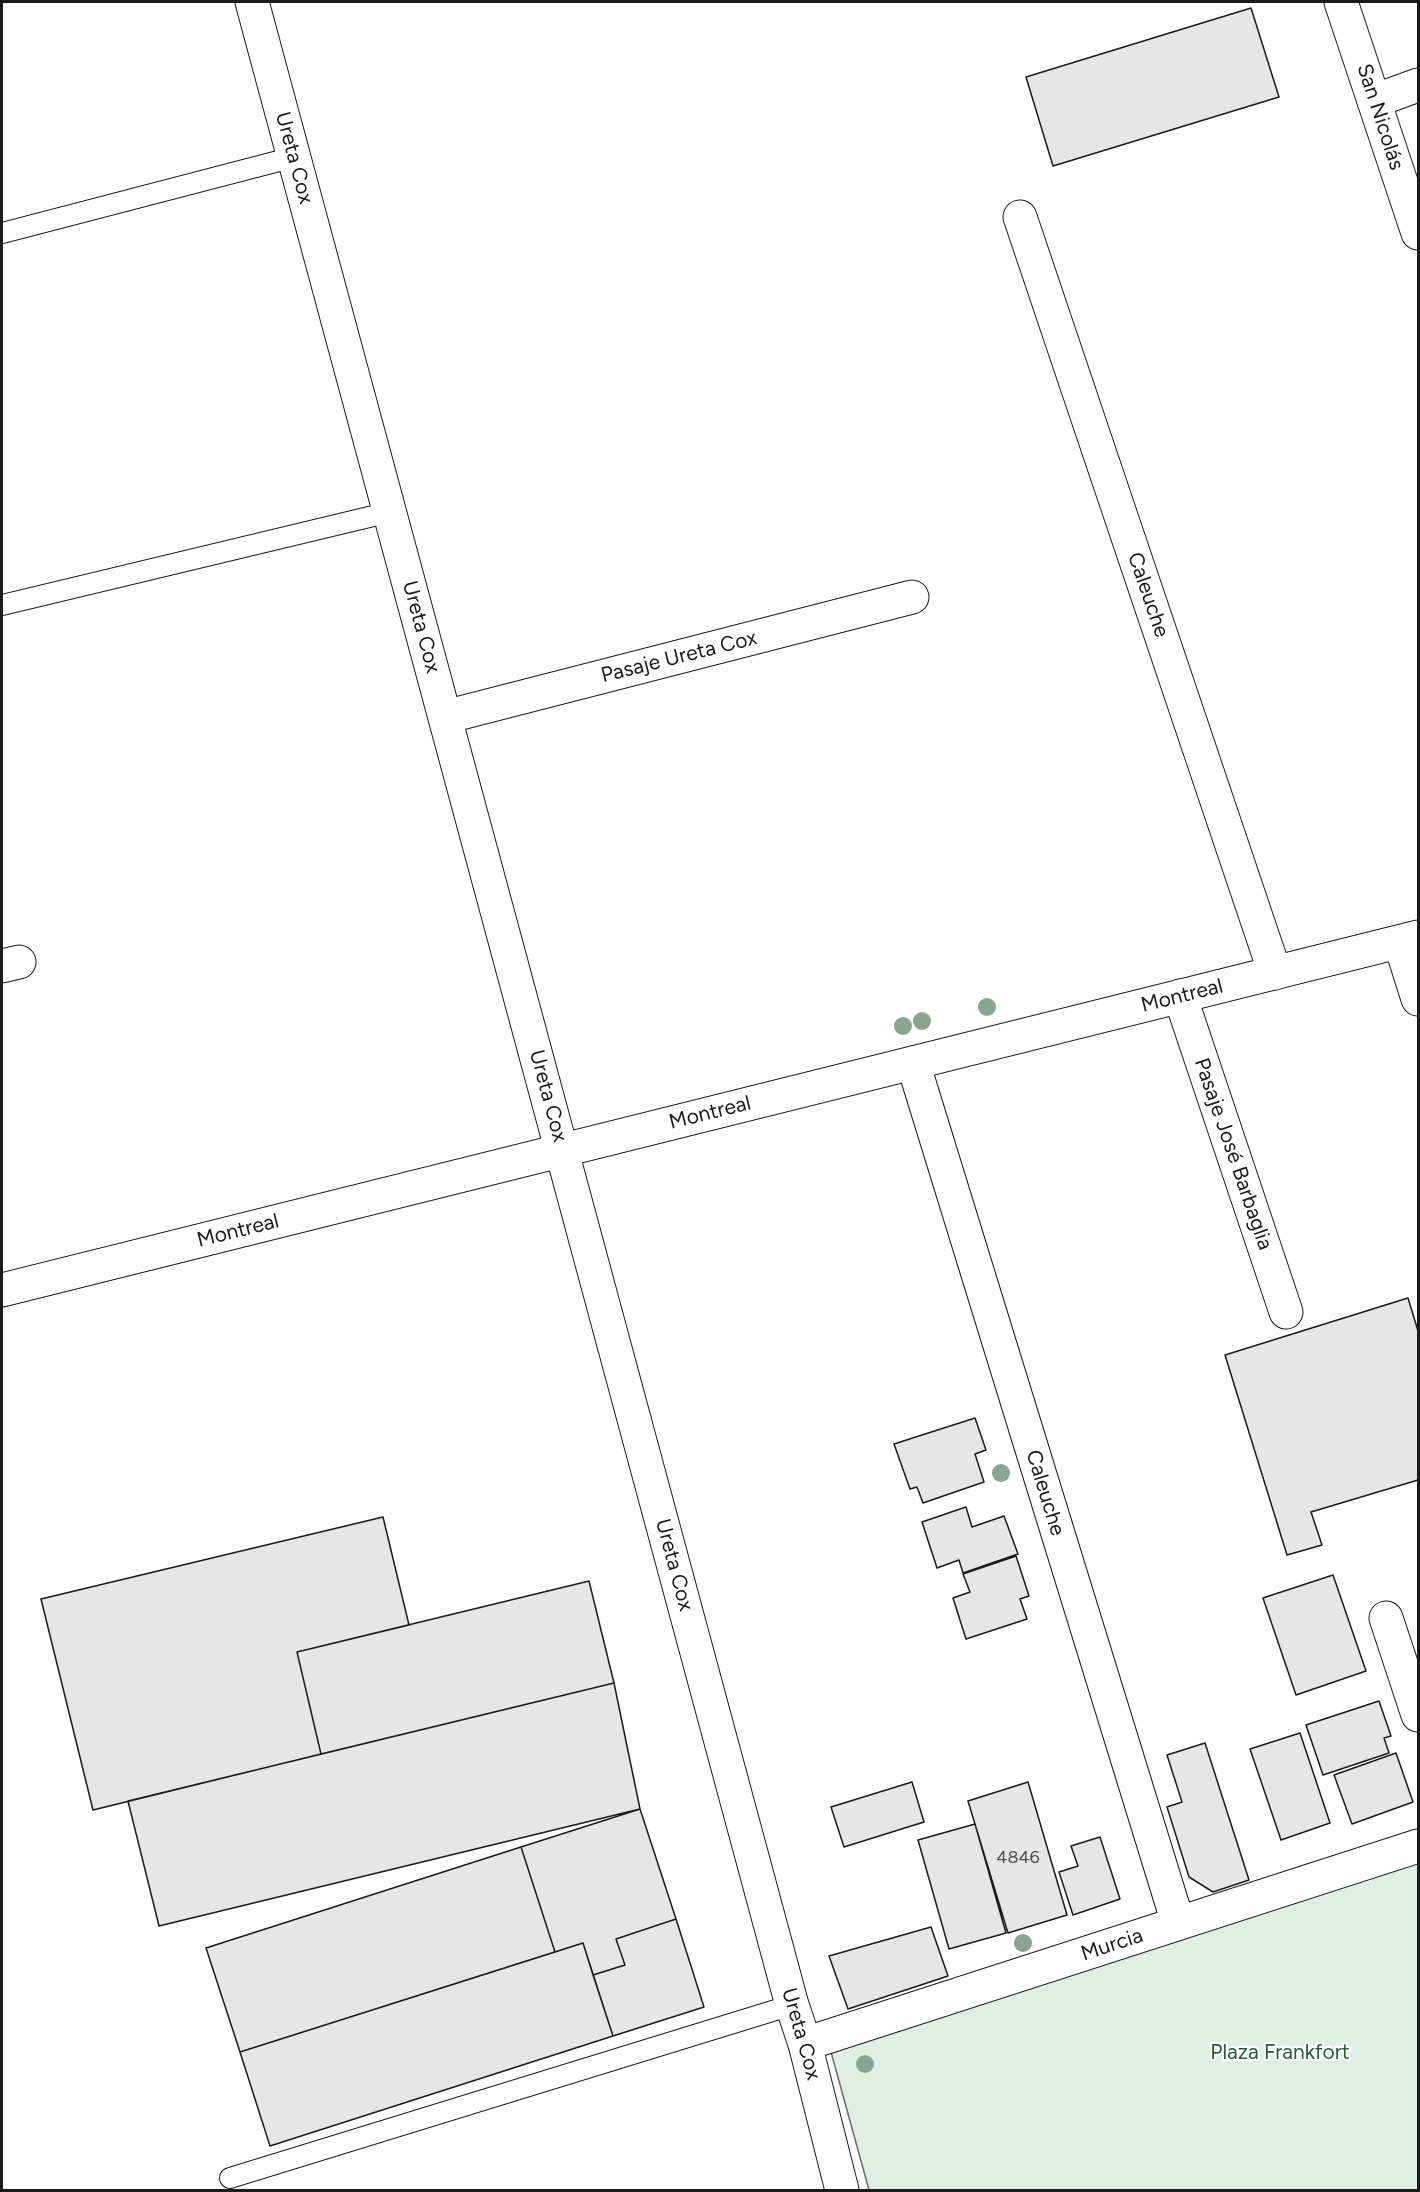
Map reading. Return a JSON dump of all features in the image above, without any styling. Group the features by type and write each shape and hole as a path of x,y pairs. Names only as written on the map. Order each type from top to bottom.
{"street":[{"name":"Ureta Cox","path":"252,2 792,2005 805,2044 842,2190"},
{"name":"San Nicolás","path":"1341,2 1419,233"},
{"path":"1374,101 1419,85"},
{"name":"Caleuche","path":"1020,217 1275,973"},
{"name":"Pasaje Ureta Cox","path":"445,717 912,597"},
{"path":"1409,939 1419,999"},
{"name":"Montreal","path":"2,1290 1409,939"},
{"name":"Pasaje José Barbaglia","path":"1180,996 1286,1312"},
{"name":"Caleuche","path":"913,1063 1178,1923"},
{"path":"1386,1618 1419,1715"},
{"name":"Murcia","path":"805,2044 1419,1846"}],"lane":[{"path":"2,233 294,158"},
{"path":"2,605 390,512"},
{"path":"230,2178 792,2005"}],"green space":[{"name":"Plaza Frankfort","path":"1418,1863 1418,2190 869,2190 831,2052"}],"building":[{"path":"1251,8 1279,97 1053,166 1026,77"},
{"path":"1408,1298 1418,1331 1418,1480 1311,1512 1322,1545 1287,1555 1225,1355"},
{"path":"975,1418 986,1450 975,1454 984,1482 923,1503 917,1487 910,1489 894,1444"},
{"path":"966,1507 972,1527 1004,1516 1018,1554 963,1573 959,1560 937,1568 922,1522"},
{"path":"383,1517 409,1625 297,1652 321,1754 93,1810 41,1599"},
{"path":"1016,1556 1029,1596 1020,1599 1027,1619 966,1639 953,1598 970,1592 963,1574"},
{"path":"1333,1575 1366,1671 1296,1695 1263,1598"},
{"path":"589,1581 614,1683 321,1754 297,1652"},
{"path":"614,1683 640,1809 159,1926 128,1801"},
{"path":"1379,1701 1391,1736 1384,1738 1389,1753 1323,1775 1306,1725"},
{"path":"1300,1733 1330,1823 1281,1840 1250,1749"},
{"path":"1205,1743 1249,1880 1213,1892 1189,1877 1167,1807 1182,1802 1167,1755"},
{"path":"1396,1753 1413,1802 1352,1824 1334,1775"},
{"path":"912,1782 924,1822 844,1847 831,1807"},
{"path":"1028,1782 1067,1915 1008,1933 968,1801"},
{"path":"640,1809 676,1919 616,1939 625,1965 593,1975 583,1943 555,1952 521,1847"},
{"path":"975,1824 1006,1933 949,1949 918,1840"},
{"path":"1100,1837 1120,1899 1073,1915 1059,1872 1078,1866 1071,1846"},
{"path":"521,1847 555,1952 240,2052 206,1948"},
{"path":"676,1919 704,2007 613,2036 593,1975 625,1965 616,1939"},
{"path":"931,1927 948,1976 848,2009 829,1956"},
{"path":"583,1943 613,2036 270,2146 240,2052"}]}
